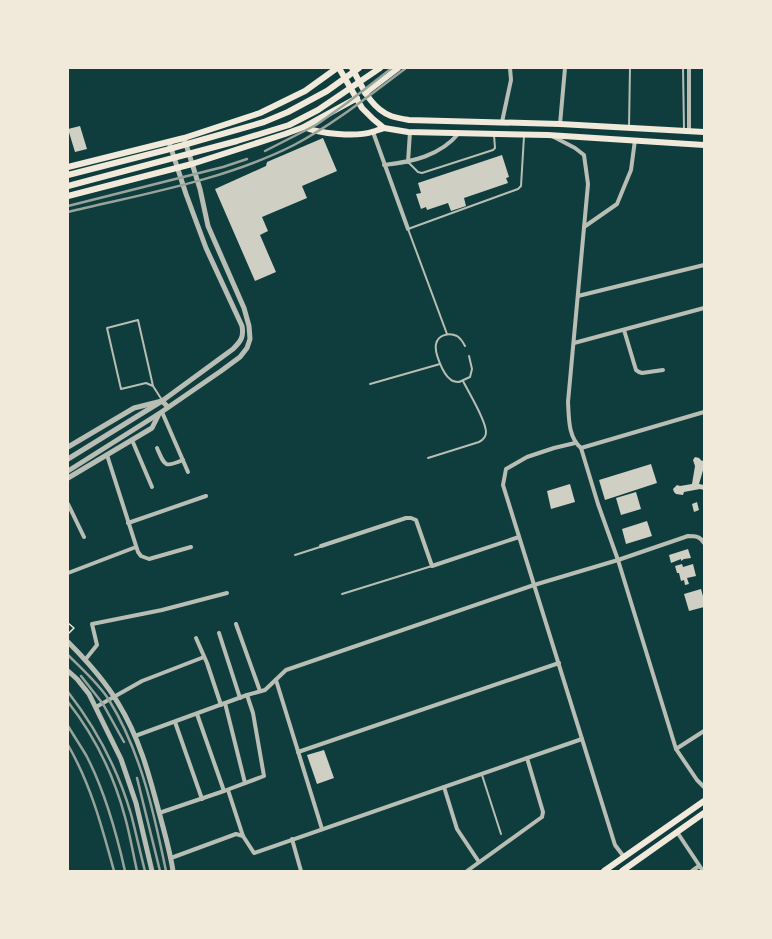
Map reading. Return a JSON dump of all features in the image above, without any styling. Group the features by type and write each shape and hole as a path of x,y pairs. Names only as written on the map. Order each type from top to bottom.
{"main road":[{"path":"68,167 184,138 260,114 305,91 338,68 368,114 384,128"},
{"path":"352,68 365,93 380,110 392,116 410,120 560,124 704,132"},
{"path":"68,175 166,150 264,122 288,112 327,91 359,68"},
{"path":"68,186 237,141 288,125 318,110 380,68"},
{"path":"365,93 398,68"},
{"path":"68,196 192,164 304,126 357,98"},
{"path":"304,126 314,131 337,134 373,132 384,128 410,132 548,135 704,145"},
{"path":"604,871 704,801"},
{"path":"622,871 704,813"}],"street":[{"path":"502,122 511,80 510,68"},
{"path":"560,124 565,68"},
{"path":"686,131 689,68"},
{"path":"373,132 408,229"},
{"path":"408,162 410,132"},
{"path":"384,165 408,162 431,155 453,140 459,133"},
{"path":"548,135 575,148 584,155 588,184 568,402 570,426 575,443 580,448 618,560 676,749 696,780 704,786"},
{"path":"68,471 168,408 240,357 247,348 250,339 249,326 244,308 208,226 200,189 184,138"},
{"path":"584,227 617,204 631,170 636,140"},
{"path":"68,459 162,401 233,349 241,341 243,335 242,326 203,242 169,142"},
{"path":"578,296 704,265"},
{"path":"574,343 704,308"},
{"path":"624,330 636,370 642,373 664,370"},
{"path":"162,401 168,408"},
{"path":"68,447 134,408 162,401"},
{"path":"68,477 152,428 161,412"},
{"path":"161,412 188,472"},
{"path":"580,448 704,412"},
{"path":"132,440 152,487"},
{"path":"575,443 527,457 506,469 502,485 616,845 624,857"},
{"path":"157,448 164,462 168,465 171,466 183,460"},
{"path":"106,456 136,547 141,556 149,559 191,547"},
{"path":"128,523 206,496"},
{"path":"68,504 84,537"},
{"path":"68,518 74,517"},
{"path":"322,546 400,519 411,518 416,520 432,566 519,537"},
{"path":"135,736 247,695 265,690 286,670 534,584 618,560 688,536 696,536 702,539 704,543"},
{"path":"68,573 136,547"},
{"path":"85,660 97,645 92,624 162,610 227,593"},
{"path":"236,624 260,691"},
{"path":"219,633 240,698"},
{"path":"196,638 220,705"},
{"path":"68,642 85,660 114,697 143,753 171,858 173,871"},
{"path":"96,707 142,681 204,657"},
{"path":"298,752 559,663"},
{"path":"68,671 77,679 89,694 121,759 136,803 152,871"},
{"path":"276,680 322,829"},
{"path":"159,813 264,776 253,714 247,695"},
{"path":"226,703 244,783"},
{"path":"197,714 243,836 254,853 582,739"},
{"path":"175,722 202,799"},
{"path":"676,749 704,731"},
{"path":"467,871 542,817 543,812 527,758"},
{"path":"444,787 457,829 479,862"},
{"path":"677,832 703,871"},
{"path":"171,858 236,834 243,836"},
{"path":"292,839 301,871"},
{"path":"692,871 699,866"}],"lane":[{"path":"630,68 630,128"},
{"path":"684,68 686,131"},
{"path":"408,162 418,172 422,172 493,150 496,145 494,133"},
{"path":"447,334 408,229 518,189 521,186 524,134"},
{"path":"153,386 146,383 121,389 107,328 138,320 153,386 162,401"},
{"path":"465,346 456,336 447,334 438,340 436,351 440,364 450,380 459,382 470,377 472,374 472,364 469,356"},
{"path":"370,384 440,364"},
{"path":"428,458 479,442 485,436 486,432 482,420 463,381"},
{"path":"295,555 322,546"},
{"path":"342,594 432,566"},
{"path":"482,774 501,834"}],"path":[{"path":"68,623 74,628 68,634"}],"building":[{"path":"80,126 87,149 75,152 68,129"},
{"path":"323,138 337,171 302,186 307,198 262,217 268,231 260,235 276,272 255,281 215,189 266,166 267,162"},
{"path":"502,155 509,177 506,178 508,183 464,198 466,206 451,211 448,203 427,210 426,207 421,209 416,194 421,193 418,183"},
{"path":"695,457 702,461 704,460 704,467 699,484 704,485 704,490 700,489 684,492 683,495 676,494 673,489 677,485 692,484 695,466 693,460"},
{"path":"651,464 657,483 605,500 599,480"},
{"path":"570,484 575,502 551,509 547,491"},
{"path":"636,492 641,509 621,515 616,498"},
{"path":"697,502 699,510 694,512 692,504"},
{"path":"647,521 652,536 626,544 622,529"},
{"path":"688,549 691,558 681,561 681,559 671,563 669,555"},
{"path":"682,564 683,567 693,564 696,576 687,578 689,584 685,585 684,580 681,581 675,566"},
{"path":"701,589 704,607 689,611 684,594"},
{"path":"324,750 334,778 317,784 307,755"}],"railway":[{"path":"265,151 316,125 392,68"},
{"path":"68,212 183,185 240,168 268,157 294,145 323,128 352,109 406,68"},
{"path":"68,206 223,167 247,159"},
{"path":"68,655 101,688 130,740 145,783 157,827 166,871"},
{"path":"81,676 103,704 124,742"},
{"path":"68,692 97,735 120,781 131,814 145,871"},
{"path":"68,702 95,742 109,771 125,817 137,871"},
{"path":"68,726 86,755 99,783 114,826 125,871"},
{"path":"68,745 89,791 100,822 114,871"},
{"path":"137,778 160,871"}]}
